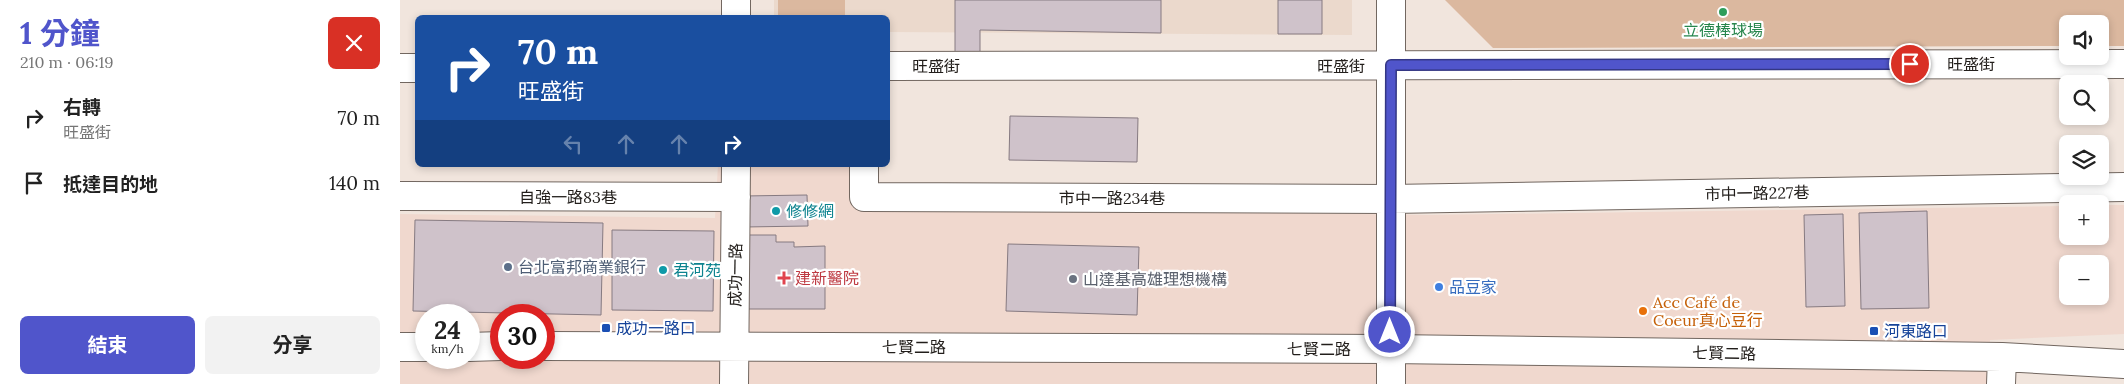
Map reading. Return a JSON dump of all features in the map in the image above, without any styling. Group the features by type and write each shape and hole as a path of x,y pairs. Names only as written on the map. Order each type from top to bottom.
{"street":[{"path":"736,0 736,15"},
{"path":"1391,0 1391,384"},
{"name":"旺盛街","path":"890,66 2124,64"},
{"path":"400,68 415,68"},
{"name":"成功一路","path":"734,384 736,167"},
{"name":"市中一路234巷","path":"864,167 864,197 1390,199"},
{"name":"市中一路227巷","path":"1390,199 2124,187"},
{"name":"自強一路83巷","path":"400,196 736,198"},
{"name":"七賢二路","path":"555,346 1390,349 2002,357 2124,364"},
{"path":"400,347 415,347"},
{"path":"2001,384 2002,357"}],"shaded area":[{"path":"774,0 1352,0 1352,35 890,32 890,15 774,15"},
{"path":"778,0 845,0 845,15 778,15"},
{"path":"1445,0 2124,0 2124,46 2109,46 2109,15 2059,15 2059,46 1493,48"},
{"path":"718,167 852,167 852,207 1428,215 2059,206 2059,245 2109,245 2109,205 2124,205 2124,334 1990,340 1990,384 400,384 400,214 715,218"}],"building":[{"path":"955,0 1161,0 1161,33 980,30 980,60 955,60"},
{"path":"1278,0 1322,0 1322,34 1278,34"},
{"path":"1010,116 1138,118 1137,162 1009,160"},
{"name":"修修網","path":"807,195 808,226 744,227 743,196"},
{"path":"1927,211 1929,308 1861,309 1859,213"},
{"path":"1843,214 1845,306 1806,307 1804,215"},
{"name":"台北富邦商業銀行","path":"415,220 603,223 601,315 555,314 555,304 490,304 490,313 480,312 480,304 415,304 415,311 413,311"},
{"name":"君河苑","path":"612,230 714,231 713,311 612,310"},
{"name":"建新醫院","path":"744,235 776,235 776,242 794,242 794,247 825,246 825,309 744,309"},
{"name":"山達基高雄理想機構","path":"1008,244 1139,247 1137,315 1006,311"}],"place":[{"name":"立德棒球場","path":"1723,12"},
{"name":"修修網","path":"776,211"},
{"name":"台北富邦商業銀行","path":"508,267"},
{"name":"君河苑","path":"663,270"},
{"name":"建新醫院","path":"784,278"},
{"name":"山達基高雄理想機構","path":"1073,279"},
{"name":"品豆家","path":"1439,287"},
{"name":"Acc Café de Coeur真心豆行","path":"1643,311"},
{"name":"成功一路口","path":"606,328"},
{"name":"河東路口","path":"1874,331"}],"route":[{"path":"1390,332 1391,65 1910,64"}]}
